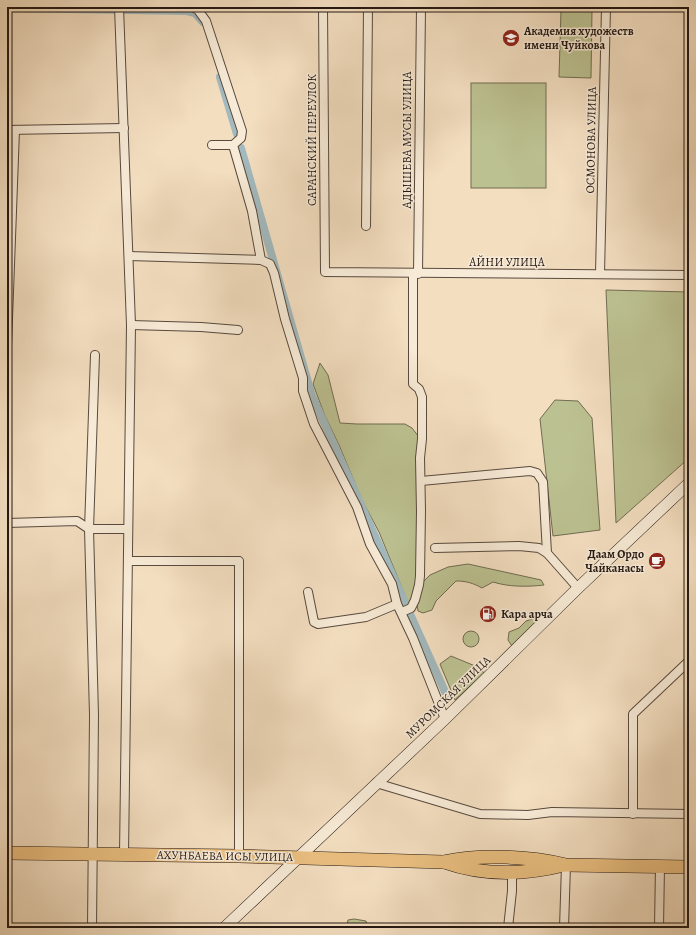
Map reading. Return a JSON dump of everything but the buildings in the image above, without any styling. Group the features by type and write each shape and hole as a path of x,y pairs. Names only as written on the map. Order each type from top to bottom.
{"main road":[{"name":"МУРОМСКАЯ УЛИЦА","path":"224,928 445,719 578,588 689,483"},
{"name":"АХУНБАЕВА ИСЫ УЛИЦА","path":"7,853 298,857 443,862 463,858 512,858 546,860 566,865"},
{"name":"АХУНБАЕВА ИСЫ УЛИЦА","path":"443,862 462,869 512,873 566,865 689,867"}],"street":[{"path":"193,7 198,10 206,21 242,131 241,138 233,145 212,145"},
{"name":"САРАНСКИЙ ПЕРЕУЛОК","path":"323,7 325,272"},
{"path":"366,226 368,7"},
{"name":"АДЫШЕВА МУСЫ УЛИЦА","path":"406,610 415,600 420,585 420,458 422,439 422,397 419,389 413,384 420,7"},
{"name":"ОСМОНОВА УЛИЦА","path":"600,274 606,7"},
{"path":"119,9 131,325 124,854"},
{"path":"7,346 11,130 124,128"},
{"path":"233,145 252,211 261,260"},
{"path":"129,256 261,260 270,264 274,273 285,319 303,378 303,391 314,424 357,507 370,544 392,584 397,604 406,610 413,638 445,719"},
{"name":"АЙНИ УЛИЦА","path":"325,272 416,274 689,275"},
{"path":"131,325 201,326 238,330"},
{"path":"92,928 94,715 89,528 95,355"},
{"path":"421,481 530,471 537,473 543,482 548,553"},
{"path":"7,523 77,521 89,528 128,529"},
{"path":"435,548 539,548 548,553 578,588"},
{"path":"128,561 239,561 239,856"},
{"path":"308,592 314,622 318,624 366,617 397,604"},
{"path":"633,814 633,714 689,661"},
{"path":"376,783 480,814 528,816 552,812 689,814"},
{"path":"564,928 566,865"},
{"path":"659,928 660,866"},
{"path":"508,928 512,873"}],"green space":[{"path":"561,10 592,10 591,78 559,77"},
{"path":"471,83 546,83 546,188 471,188"},
{"path":"606,290 689,292 689,458 616,523"},
{"path":"320,363 328,375 340,423 405,424 412,428 419,437 418,578 414,595 409,605 379,532 362,500 325,416 313,384"},
{"path":"555,400 578,401 592,418 600,530 553,536 540,419"},
{"path":"468,564 541,580 544,585 518,586 493,582 482,588 463,581 456,581 436,601 432,610 423,613 418,611 417,604 423,582 430,575 448,567"},
{"path":"536,618 539,621 512,646 508,640 509,632 519,628 526,621"},
{"path":"468,631 474,631 479,636 477,645 474,647 468,647 463,642 463,636"},
{"path":"451,656 480,668 484,673 455,700 440,664"},
{"path":"354,919 366,921 368,928 346,928 348,920"}],"waterway":[{"path":"7,8 187,11 195,13 203,22"},
{"path":"220,77 237,134"},
{"path":"241,148 312,396 446,694"}],"place":[{"name":"Академия художеств имени Чуйкова","path":"511,38"},
{"name":"Даам Ордо Чайканасы","path":"657,561"},
{"name":"Кара арча","path":"488,614"}]}
